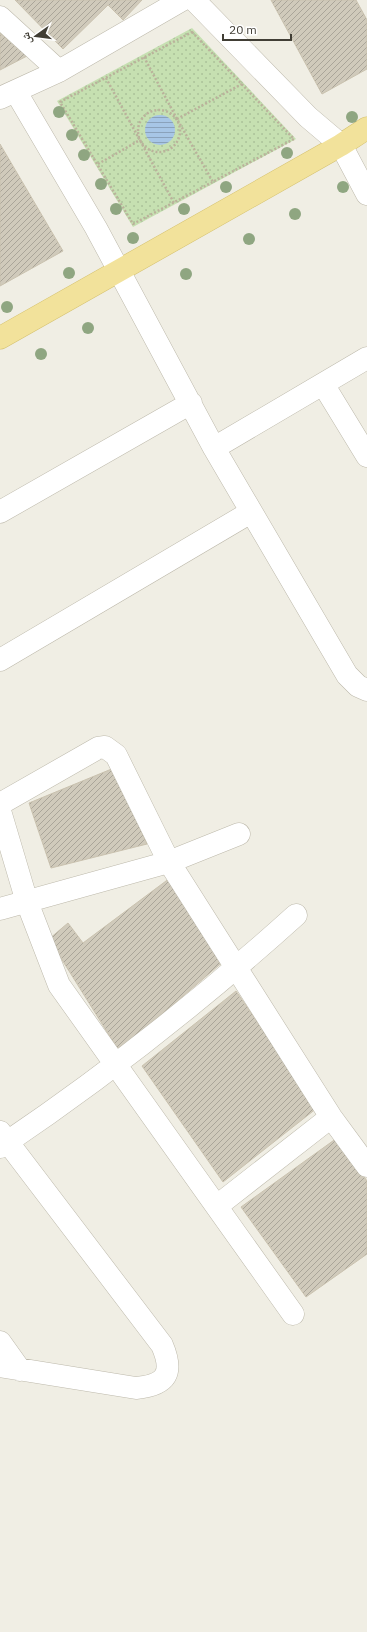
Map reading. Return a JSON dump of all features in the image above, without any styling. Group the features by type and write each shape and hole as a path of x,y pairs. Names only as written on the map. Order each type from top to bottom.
{"main road":[{"path":"0,338 367,128"}],"street":[{"path":"182,0 58,71 8,95 96,228 214,448 347,675 358,686 367,690"},
{"path":"194,0 308,117 341,144 367,194"},
{"path":"0,17 58,71"},
{"path":"214,448 367,358"},
{"path":"324,384 367,456"},
{"path":"0,512 191,403"},
{"path":"0,660 251,512"},
{"path":"0,804 98,748 105,747 116,755 169,862 331,1117 367,1166"},
{"path":"0,811 27,902 60,985 115,1066 217,1206 293,1314"},
{"path":"0,909 169,862 239,834"},
{"path":"0,1342 10,1368 136,1388 148,1387 162,1381 168,1370 168,1359 162,1345 2,1141 115,1066 236,969 296,915"},
{"path":"217,1206 331,1117"}],"path":[{"path":"192,32 60,102 133,224 294,139"},
{"path":"144,57 213,182"},
{"path":"106,78 174,203"},
{"path":"177,119 242,84"},
{"path":"159,110 166,111 177,119 180,128 179,138 170,150 160,152 150,150 140,140 139,126 146,115 159,110"},
{"path":"98,164 140,140"}],"green space":[{"path":"192,28 296,139 133,227 57,101"}],"water":[{"path":"160,115 166,116 174,124 174,136 166,144 160,145 154,144 146,136 145,130 146,124 154,116"}],"building":[{"path":"15,0 142,0 123,20 108,5 63,49"},
{"path":"271,0 356,0 367,20 367,69 322,94"},
{"path":"0,33 27,56 0,70"},
{"path":"0,144 63,251 0,286"},
{"path":"114,768 147,844 51,868 29,803"},
{"path":"170,878 225,960 119,1051 49,939 68,923 83,943"},
{"path":"236,991 317,1108 223,1182 142,1066"},
{"path":"337,1138 367,1181 367,1254 306,1297 241,1207"}]}
